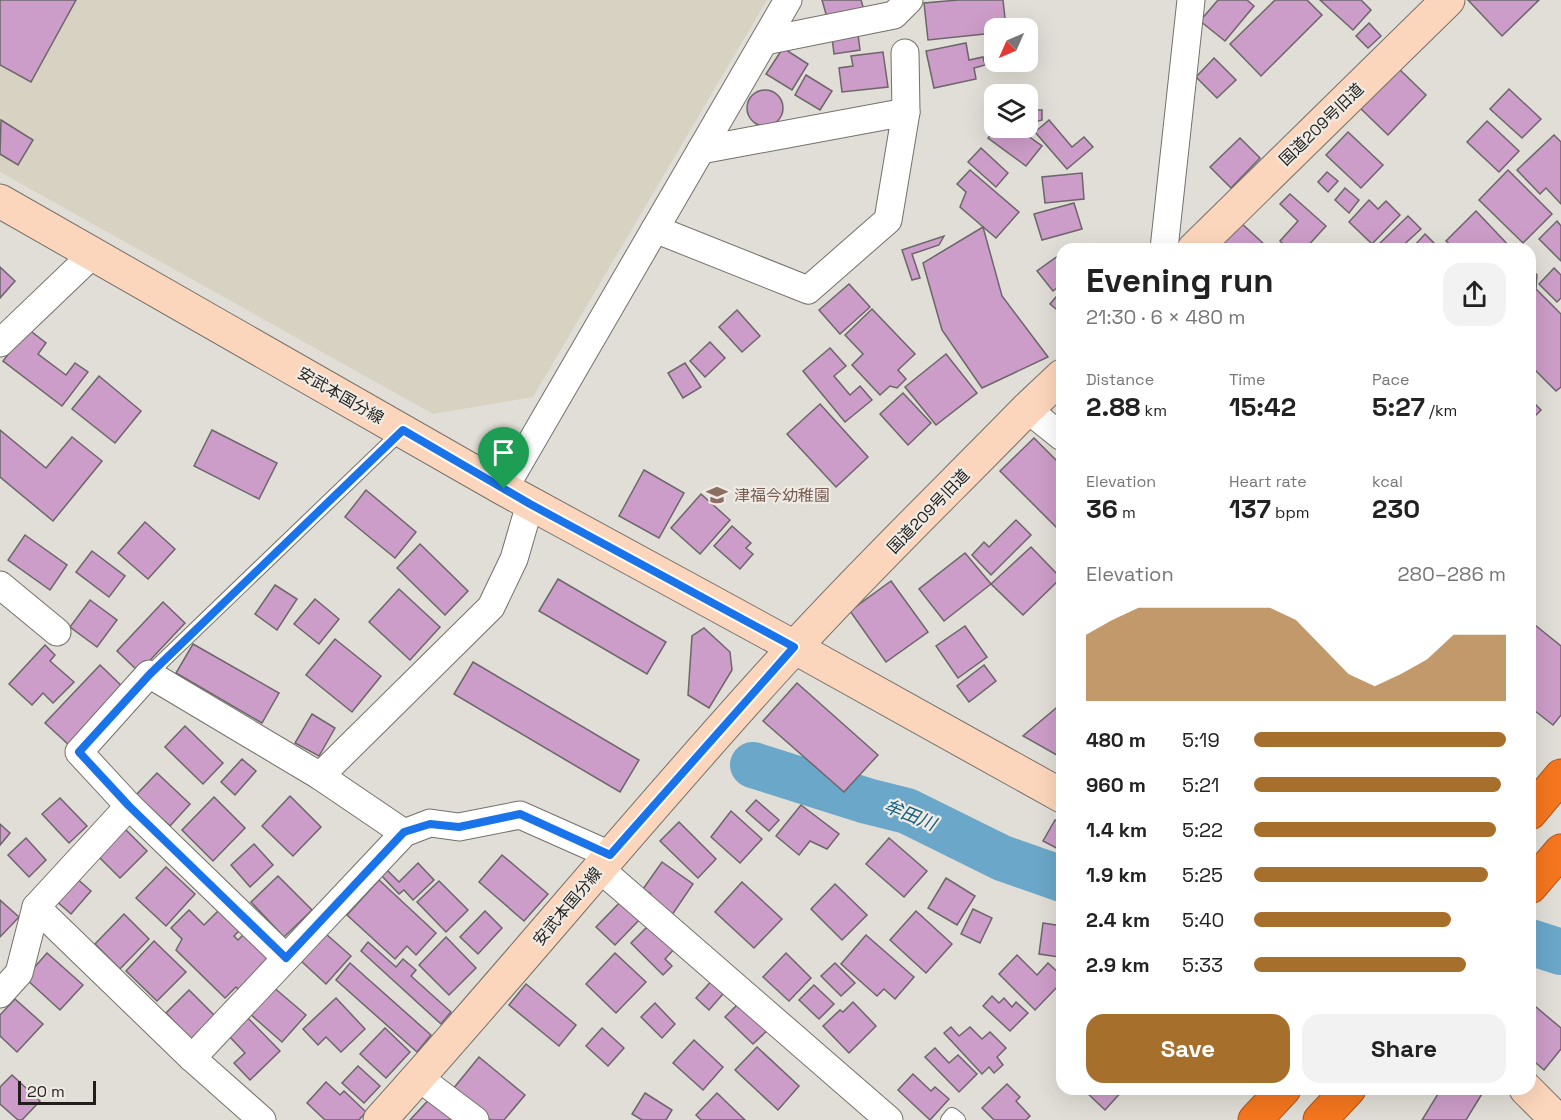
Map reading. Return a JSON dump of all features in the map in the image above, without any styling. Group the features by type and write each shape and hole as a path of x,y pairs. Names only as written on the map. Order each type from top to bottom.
{"highway":[{"path":"1536,806 1561,776"},
{"path":"1536,881 1558,860"},
{"path":"1255,1120 1278,1095"},
{"path":"1320,1120 1343,1095"}],"main road":[{"name":"国道209号旧道","path":"1200,243 1448,0"},
{"name":"安武本国分線","path":"0,201 517,496 794,647 605,861 479,1010 380,1120"},
{"name":"国道209号旧道","path":"794,647 1026,409 1056,382"},
{"path":"794,647 1056,793"},
{"path":"1532,1095 1557,1120"}],"street":[{"path":"320,776 491,607 514,559 517,496 655,230 788,0"},
{"path":"765,41 894,15 909,0"},
{"path":"1165,243 1191,0"},
{"path":"655,230 808,290 888,220 906,112 905,53"},
{"path":"701,150 906,112"},
{"path":"0,342 93,254"},
{"path":"1026,409 1056,432"},
{"path":"0,585 57,632"},
{"path":"286,958 129,806 79,752 150,674 320,776 404,832"},
{"path":"0,994 19,973 36,907 129,806"},
{"path":"192,1058 404,832 430,824 459,827 520,814 605,861 889,1120"},
{"path":"36,907 192,1058 262,1120"},
{"path":"418,1077 475,1120"}],"lane":[{"path":"150,674 403,430"},
{"path":"948,1120 952,1115 958,1120"}],"shaded area":[{"path":"0,0 767,0 533,397 433,414 0,172"}],"building":[{"path":"0,0 76,0 31,82 0,65"},
{"path":"822,0 861,0 864,10 828,21"},
{"path":"1003,0 1005,18 984,18 984,34 928,40 924,3"},
{"path":"1218,0 1247,0 1254,6 1225,41 1200,21"},
{"path":"1275,0 1307,0 1322,15 1261,76 1230,44"},
{"path":"1320,0 1361,0 1371,10 1353,30"},
{"path":"1468,0 1539,0 1502,36"},
{"path":"1369,23 1381,36 1368,48 1356,36"},
{"path":"857,26 860,50 834,54 831,29"},
{"path":"966,43 969,60 983,57 984,65 974,68 976,79 934,88 926,51"},
{"path":"783,48 808,64 792,90 766,74"},
{"path":"883,52 888,87 842,92 839,68 853,66 851,56"},
{"path":"1214,58 1236,80 1217,98 1196,77"},
{"path":"1397,67 1426,95 1388,135 1359,107"},
{"path":"806,75 832,91 820,110 795,95"},
{"path":"1509,89 1541,119 1522,138 1490,109"},
{"path":"765,90 777,96 783,108 777,120 765,126 753,120 747,108 753,96"},
{"path":"1038,110 1042,110 1042,120 1038,121"},
{"path":"1,120 33,140 18,165 0,154"},
{"path":"1049,120 1072,147 1084,137 1093,147 1067,169 1038,135 1038,129"},
{"path":"1487,121 1519,151 1499,172 1467,142"},
{"path":"1348,132 1383,165 1361,188 1326,155"},
{"path":"1554,135 1561,142 1561,204 1546,188 1540,194 1517,170"},
{"path":"988,138 1031,138 1042,146 1026,166"},
{"path":"1240,138 1260,158 1231,188 1210,167"},
{"path":"981,148 1008,173 996,187 968,162"},
{"path":"970,170 1019,212 996,238 960,207 966,192 957,184"},
{"path":"1508,170 1552,214 1523,243 1479,200"},
{"path":"1327,172 1338,181 1328,192 1318,182"},
{"path":"1082,173 1084,199 1045,203 1042,177"},
{"path":"1345,188 1359,200 1349,213 1335,200"},
{"path":"1290,194 1326,226 1310,243 1282,243 1280,241 1298,221 1280,204"},
{"path":"1369,200 1378,209 1386,201 1400,215 1373,243 1349,222"},
{"path":"1074,203 1082,229 1042,240 1034,214"},
{"path":"1476,211 1506,243 1448,243 1446,241"},
{"path":"1408,216 1421,229 1406,243 1380,243"},
{"path":"1557,221 1561,226 1561,261 1539,239"},
{"path":"1240,222 1263,243 1220,243"},
{"path":"983,227 1002,296 1048,357 982,388 942,330 923,263"},
{"path":"1425,234 1434,243 1417,243"},
{"path":"944,236 939,245 912,254 920,278 912,280 902,250"},
{"path":"1056,257 1056,289 1053,291 1037,271"},
{"path":"0,267 15,281 0,298"},
{"path":"1554,268 1561,275 1561,298 1557,302 1539,284"},
{"path":"849,284 870,307 840,334 819,310"},
{"path":"1536,289 1561,314 1561,387 1556,391 1536,371"},
{"path":"1056,297 1056,309 1050,304"},
{"path":"872,309 915,354 898,370 906,379 897,388 890,386 880,395 852,365 863,354 845,335"},
{"path":"737,310 760,336 742,352 719,327"},
{"path":"28,329 46,343 38,354 66,375 75,363 88,372 62,406 3,361"},
{"path":"710,342 725,358 705,377 690,361"},
{"path":"830,348 846,366 834,376 850,395 860,386 872,400 845,422 803,371"},
{"path":"946,354 977,393 936,425 905,387"},
{"path":"685,363 701,387 683,398 668,373"},
{"path":"99,376 141,411 115,443 72,409"},
{"path":"903,393 931,423 908,445 880,414"},
{"path":"820,404 868,457 836,487 787,434"},
{"path":"1536,405 1541,410 1536,415"},
{"path":"0,430 46,468 72,437 102,461 53,521 0,477"},
{"path":"212,430 277,463 259,499 194,466"},
{"path":"1034,438 1056,460 1056,527 1000,471"},
{"path":"644,470 684,493 659,538 619,516"},
{"path":"366,490 416,532 395,558 345,517"},
{"path":"701,494 730,520 700,554 671,528"},
{"path":"1016,520 1031,535 991,575 972,555 984,542 989,547"},
{"path":"145,522 175,549 148,579 118,553"},
{"path":"732,526 751,543 746,548 753,554 740,569 714,546"},
{"path":"25,535 67,565 50,590 8,560"},
{"path":"420,544 468,591 445,615 397,568"},
{"path":"1031,547 1056,573 1056,583 1023,615 991,584"},
{"path":"92,551 125,576 109,597 76,572"},
{"path":"965,553 991,584 944,621 919,589"},
{"path":"558,579 666,642 647,674 539,611"},
{"path":"891,581 928,632 886,662 850,611"},
{"path":"275,585 297,599 277,630 255,614"},
{"path":"399,589 440,627 410,660 369,622"},
{"path":"315,599 339,619 319,644 294,624"},
{"path":"90,600 117,620 97,647 70,627"},
{"path":"163,602 185,623 139,672 117,651"},
{"path":"965,626 987,657 958,678 936,646"},
{"path":"1536,626 1561,646 1561,715 1553,725 1536,712"},
{"path":"704,628 730,652 732,670 709,708 688,695 692,636"},
{"path":"335,639 381,676 352,712 306,675"},
{"path":"193,644 279,693 262,723 176,673"},
{"path":"45,645 55,655 50,661 74,682 53,703 43,693 32,705 9,684"},
{"path":"473,662 639,760 620,792 454,694"},
{"path":"100,665 125,689 70,746 45,723"},
{"path":"984,665 996,681 969,702 957,686"},
{"path":"797,683 878,755 844,792 763,721"},
{"path":"1056,708 1056,755 1023,736"},
{"path":"312,714 335,728 319,756 295,743"},
{"path":"185,726 223,763 203,784 165,747"},
{"path":"242,759 256,771 235,795 221,782"},
{"path":"157,773 190,804 170,826 136,795"},
{"path":"290,796 321,827 293,856 262,826"},
{"path":"214,797 245,828 213,861 182,830"},
{"path":"60,798 87,826 69,843 42,814"},
{"path":"756,800 779,820 769,831 746,811"},
{"path":"801,805 839,834 827,849 810,841 799,855 776,836"},
{"path":"731,811 762,839 740,863 711,837"},
{"path":"1055,820 1056,821 1056,848 1043,841"},
{"path":"679,822 716,859 698,878 660,841"},
{"path":"0,824 10,833 0,845"},
{"path":"122,826 147,851 120,878 95,853"},
{"path":"26,838 46,860 29,877 8,855"},
{"path":"889,838 927,871 904,897 866,864"},
{"path":"254,844 273,865 250,887 231,865"},
{"path":"502,855 548,894 524,921 479,882"},
{"path":"662,862 693,884 672,915 650,899 651,894 643,889"},
{"path":"418,863 434,880 413,900 404,890 399,894 380,874 386,869 399,882"},
{"path":"166,867 195,894 166,926 136,898"},
{"path":"74,876 91,891 71,914 54,899"},
{"path":"278,876 312,910 284,937 251,902"},
{"path":"946,878 975,896 957,925 928,908"},
{"path":"379,880 436,933 416,955 407,946 395,959 347,915"},
{"path":"439,881 468,910 446,932 417,902"},
{"path":"742,882 782,919 754,948 715,912"},
{"path":"835,884 867,915 842,940 811,909"},
{"path":"624,898 643,916 615,945 596,927"},
{"path":"0,900 19,917 0,937"},
{"path":"221,908 242,928 234,936 238,940 245,933 274,962 243,994 236,987 225,998 176,950 182,939 171,928 189,910 204,925"},
{"path":"973,909 992,918 980,943 961,934"},
{"path":"485,911 502,928 478,954 460,937"},
{"path":"916,911 952,944 926,973 890,940"},
{"path":"124,914 149,939 120,969 95,944"},
{"path":"653,921 677,946 665,959 672,966 663,975 631,943"},
{"path":"1043,923 1056,925 1056,957 1039,954"},
{"path":"326,934 351,956 326,984 301,961"},
{"path":"866,935 914,977 895,999 884,989 877,996 841,964"},
{"path":"446,937 476,968 449,995 419,965"},
{"path":"154,941 186,972 157,1001 126,971"},
{"path":"368,942 396,967 403,959 416,970 411,976 451,1012 441,1024 361,951"},
{"path":"47,953 83,985 60,1010 25,978"},
{"path":"615,953 646,982 616,1013 586,984"},
{"path":"786,953 811,978 789,1001 763,977"},
{"path":"1017,955 1037,975 1048,963 1056,970 1056,988 1035,1010 999,974"},
{"path":"350,963 431,1035 417,1052 336,980"},
{"path":"835,963 855,983 841,996 821,976"},
{"path":"716,976 729,987 709,1010 696,998"},
{"path":"526,984 576,1025 559,1046 509,1005"},
{"path":"814,985 834,1004 819,1019 799,1000"},
{"path":"272,986 306,1015 282,1042 249,1013"},
{"path":"189,990 215,1016 191,1039 166,1013"},
{"path":"992,996 999,1003 1004,998 1012,1007 1016,1002 1028,1013 1010,1031 983,1006"},
{"path":"336,998 365,1029 341,1052 326,1037 318,1045 303,1029"},
{"path":"15,999 43,1024 17,1052 0,1036 0,1015"},
{"path":"743,999 771,1027 753,1044 725,1017"},
{"path":"853,1002 876,1026 849,1053 823,1026 840,1010 843,1012"},
{"path":"655,1003 675,1024 662,1038 641,1017"},
{"path":"1536,1007 1561,1028 1561,1049 1544,1070 1536,1063"},
{"path":"247,1017 280,1051 250,1080 234,1063 245,1053 228,1035"},
{"path":"951,1027 959,1036 970,1027 982,1039 990,1032 1006,1048 997,1057 1003,1065 994,1073 989,1067 982,1074 944,1033"},
{"path":"385,1028 410,1052 386,1078 360,1054"},
{"path":"602,1028 624,1048 608,1066 586,1046"},
{"path":"694,1040 723,1067 703,1090 673,1063"},
{"path":"757,1047 799,1086 778,1110 735,1070"},
{"path":"935,1048 949,1063 958,1055 977,1074 959,1092 925,1057"},
{"path":"479,1057 525,1095 504,1120 491,1120 453,1089"},
{"path":"358,1066 380,1086 364,1103 342,1083"},
{"path":"913,1074 931,1091 935,1087 949,1099 930,1120 898,1090"},
{"path":"12,1075 40,1101 22,1120 18,1120 0,1104 0,1087"},
{"path":"326,1082 340,1095 344,1091 366,1112 359,1120 325,1120 307,1103"},
{"path":"1007,1084 1020,1097 1016,1101 1030,1116 1026,1120 994,1120 982,1108"},
{"path":"645,1093 672,1110 666,1120 642,1120 632,1114"},
{"path":"717,1093 745,1120 701,1120 696,1115"},
{"path":"434,1094 462,1120 410,1120"},
{"path":"1089,1095 1119,1095 1105,1110"},
{"path":"1437,1095 1481,1095 1466,1120 1422,1120"}],"waterway":[{"name":"牟田川","path":"753,765 867,801 907,811 1002,858 1056,877"},
{"name":"牟田川","path":"1536,944 1561,952"}],"place":[{"name":"津福今幼稚園","path":"717,495"}],"route":[{"path":"403,430 504,489 794,647 610,855 520,814 459,827 430,824 404,832 286,958 129,806 79,752 150,674 403,430"}]}
